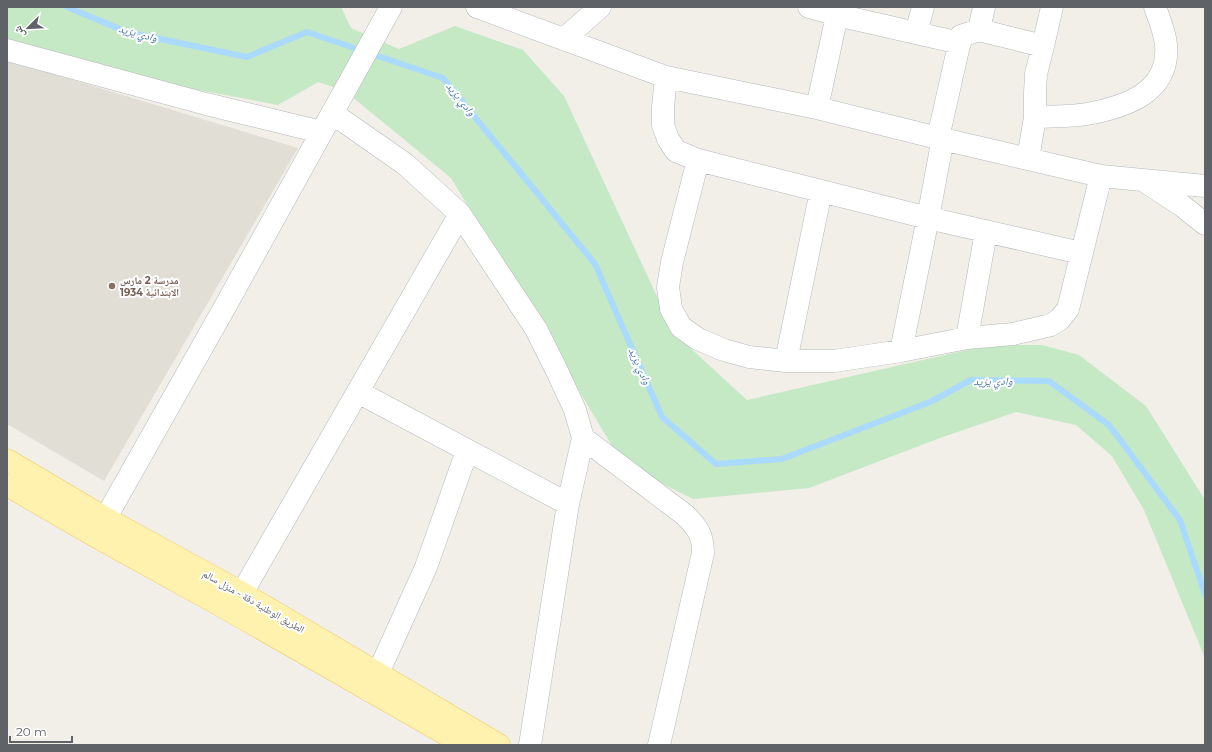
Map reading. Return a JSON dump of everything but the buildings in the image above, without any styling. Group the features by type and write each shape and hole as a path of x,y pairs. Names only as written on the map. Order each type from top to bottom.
{"main road":[{"name":"الطريق الوطنية دقة - منزل سالم","path":"7,460 100,527 213,602 498,745"},
{"name":"الطريق الوطنية دقة - منزل سالم","path":"7,485 242,593 465,745"}],"street":[{"path":"477,7 666,77 817,108 1101,176 1205,186"},
{"path":"564,39 600,7"},
{"path":"809,7 850,14 916,33 960,43"},
{"path":"916,33 923,7"},
{"path":"979,30 984,7"},
{"path":"1028,159 1035,118 1036,74 1052,7"},
{"path":"1035,118 1087,114 1135,100 1148,92 1160,79 1166,62 1166,45 1155,7"},
{"path":"100,527 226,305 388,12"},
{"path":"817,108 850,14"},
{"path":"901,351 928,218 941,138 961,36 979,30 1043,46"},
{"path":"7,50 206,104 321,132"},
{"path":"666,77 663,125 668,139 676,151 698,160 928,218 1081,253"},
{"path":"335,107 405,164 460,214 536,329 575,410 583,438 568,504 530,745"},
{"path":"698,160 672,262 668,287 671,309 682,328 698,339 724,350 749,357 786,361 834,361 901,351 967,338 1013,334 1050,325 1060,319 1068,309 1101,176"},
{"path":"1143,180 1205,224"},
{"path":"786,361 821,191"},
{"path":"242,593 460,214"},
{"path":"967,338 986,232"},
{"path":"358,392 568,504"},
{"path":"583,438 685,514 700,533 703,542 703,553 659,745"},
{"path":"374,682 426,567 467,451"}],"shaded area":[{"name":"مدرسة 2 مارس 1934 الابتدائية","path":"7,60 298,148 104,481 7,424"}],"green space":[{"path":"7,7 341,7 351,28 399,49 455,26 523,50 564,96 674,333 747,400 989,345 1042,345 1079,355 1146,406 1205,500 1205,658 1144,510 1112,456 1076,425 1016,412 940,438 809,488 693,499 623,464 451,178 345,91 318,82 278,105 113,74 7,43"}],"waterway":[{"name":"وادي يزيد","path":"67,7 127,32 247,57 307,32 443,78 595,264 662,417 716,464 782,459 930,402 971,380 1049,381 1109,425 1180,520 1205,594"}],"place":[{"name":"مدرسة 2 مارس 1934 الابتدائية","path":"112,286"}]}
